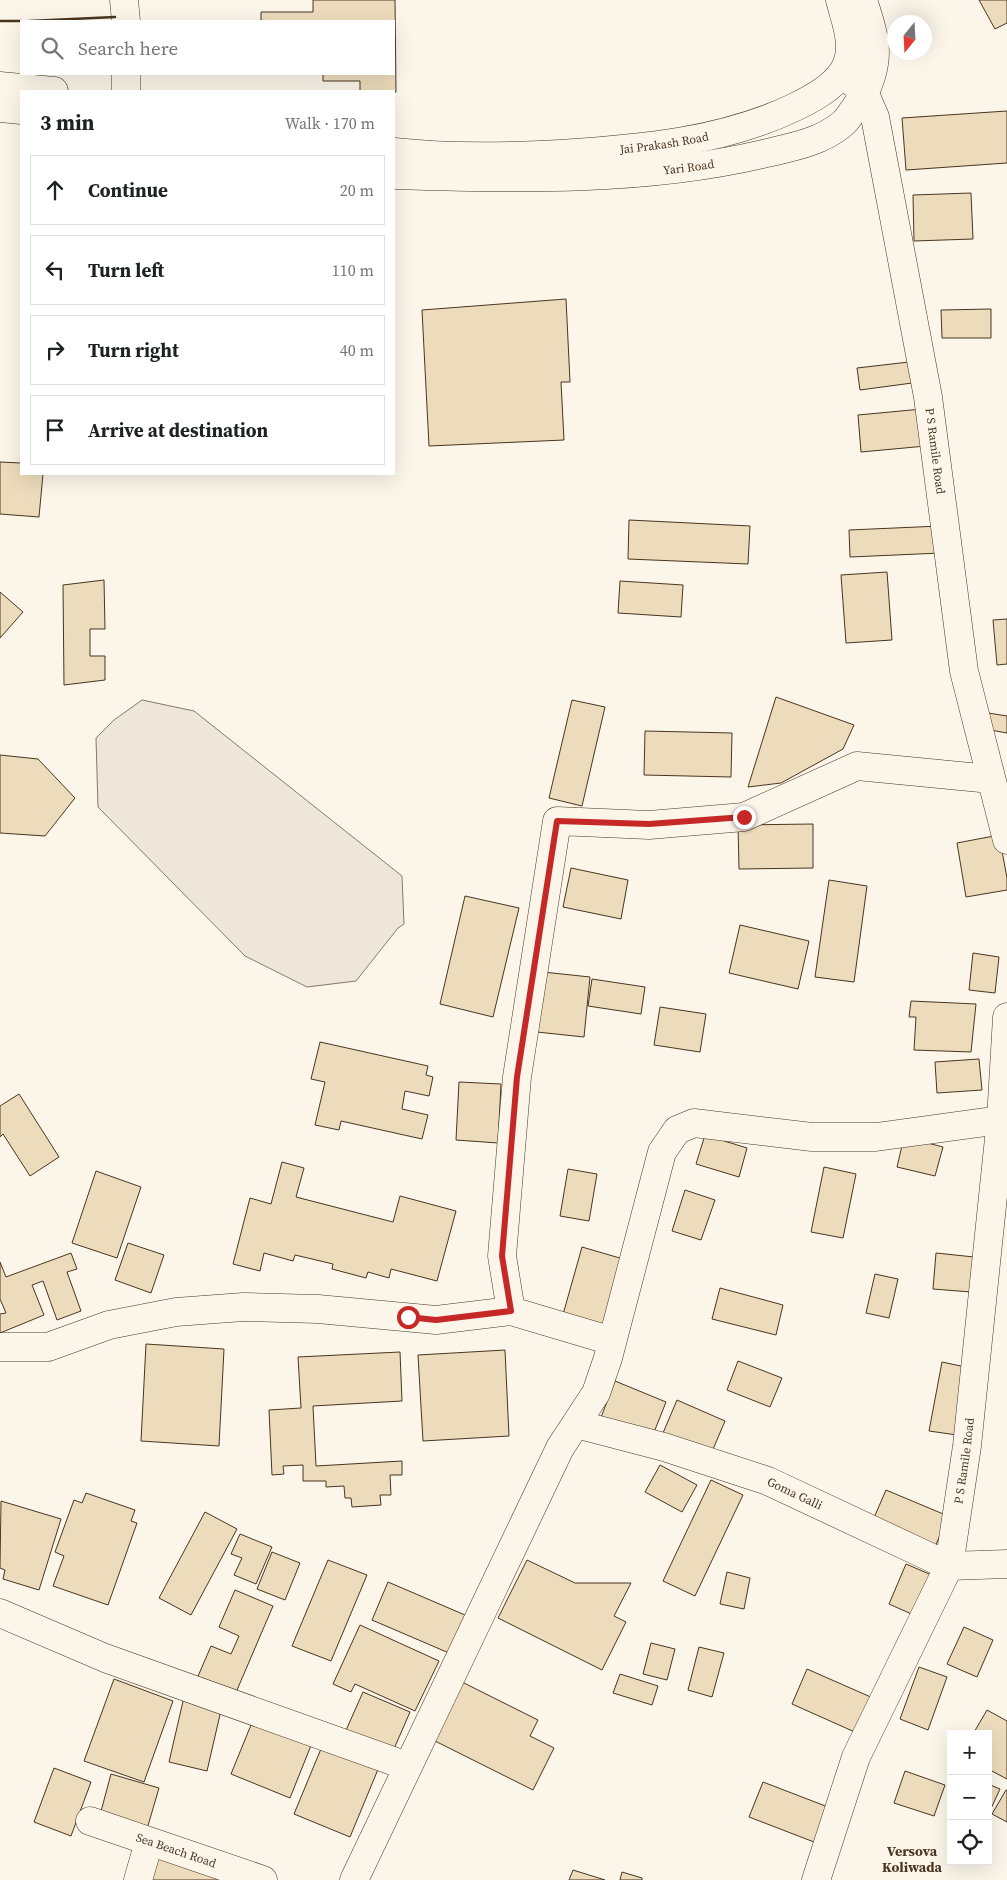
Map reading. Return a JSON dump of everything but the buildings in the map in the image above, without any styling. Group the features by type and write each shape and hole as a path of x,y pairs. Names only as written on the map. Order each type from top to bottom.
{"street":[{"path":"124,0 126,20"},
{"path":"840,0 851,42 843,73"},
{"name":"Yari Road","path":"395,175 492,178 608,175 729,162 804,144 824,136 843,124 865,94 874,68 874,41 863,0"},
{"name":"P S Ramile Road","path":"843,73 865,94 875,117 926,388 964,671 1007,840"},
{"name":"Jai Prakash Road","path":"395,152 514,156 621,150 718,135 772,118 810,100 843,73"},
{"path":"126,75 126,90"},
{"path":"0,86 43,90"},
{"path":"0,108 20,110"},
{"path":"511,1311 502,1256 517,1077 557,821 649,824 744,817 857,766 991,779"},
{"name":"P S Ramile Road","path":"816,1880 856,1757 950,1566 998,1240 1007,1016"},
{"path":"354,1880 560,1448 596,1393 612,1341 662,1152 677,1130 694,1123 812,1137 876,1137 1004,1119"},
{"path":"0,1347 48,1347 109,1325 176,1312 243,1307 318,1309 436,1320 511,1311 612,1341"},
{"name":"Goma Galli","path":"576,1424 664,1447 768,1481 950,1566 1007,1564"},
{"path":"0,1613 105,1658 407,1766"},
{"name":"Sea Beach Road","path":"90,1821 264,1880"},
{"path":"138,1880 150,1842"}],"shaded area":[{"path":"142,700 194,711 402,876 404,924 398,928 356,981 307,987 245,956 98,807 96,738 114,720"}],"wall":[{"path":"50,20 115,17"},
{"path":"0,21 20,21"}],"district":[{"name":"Versova Koliwada","path":"912,1859"}],"route":[{"path":"408,1317 436,1320 511,1311 502,1256 517,1077 557,821 649,824 744,817"}]}
